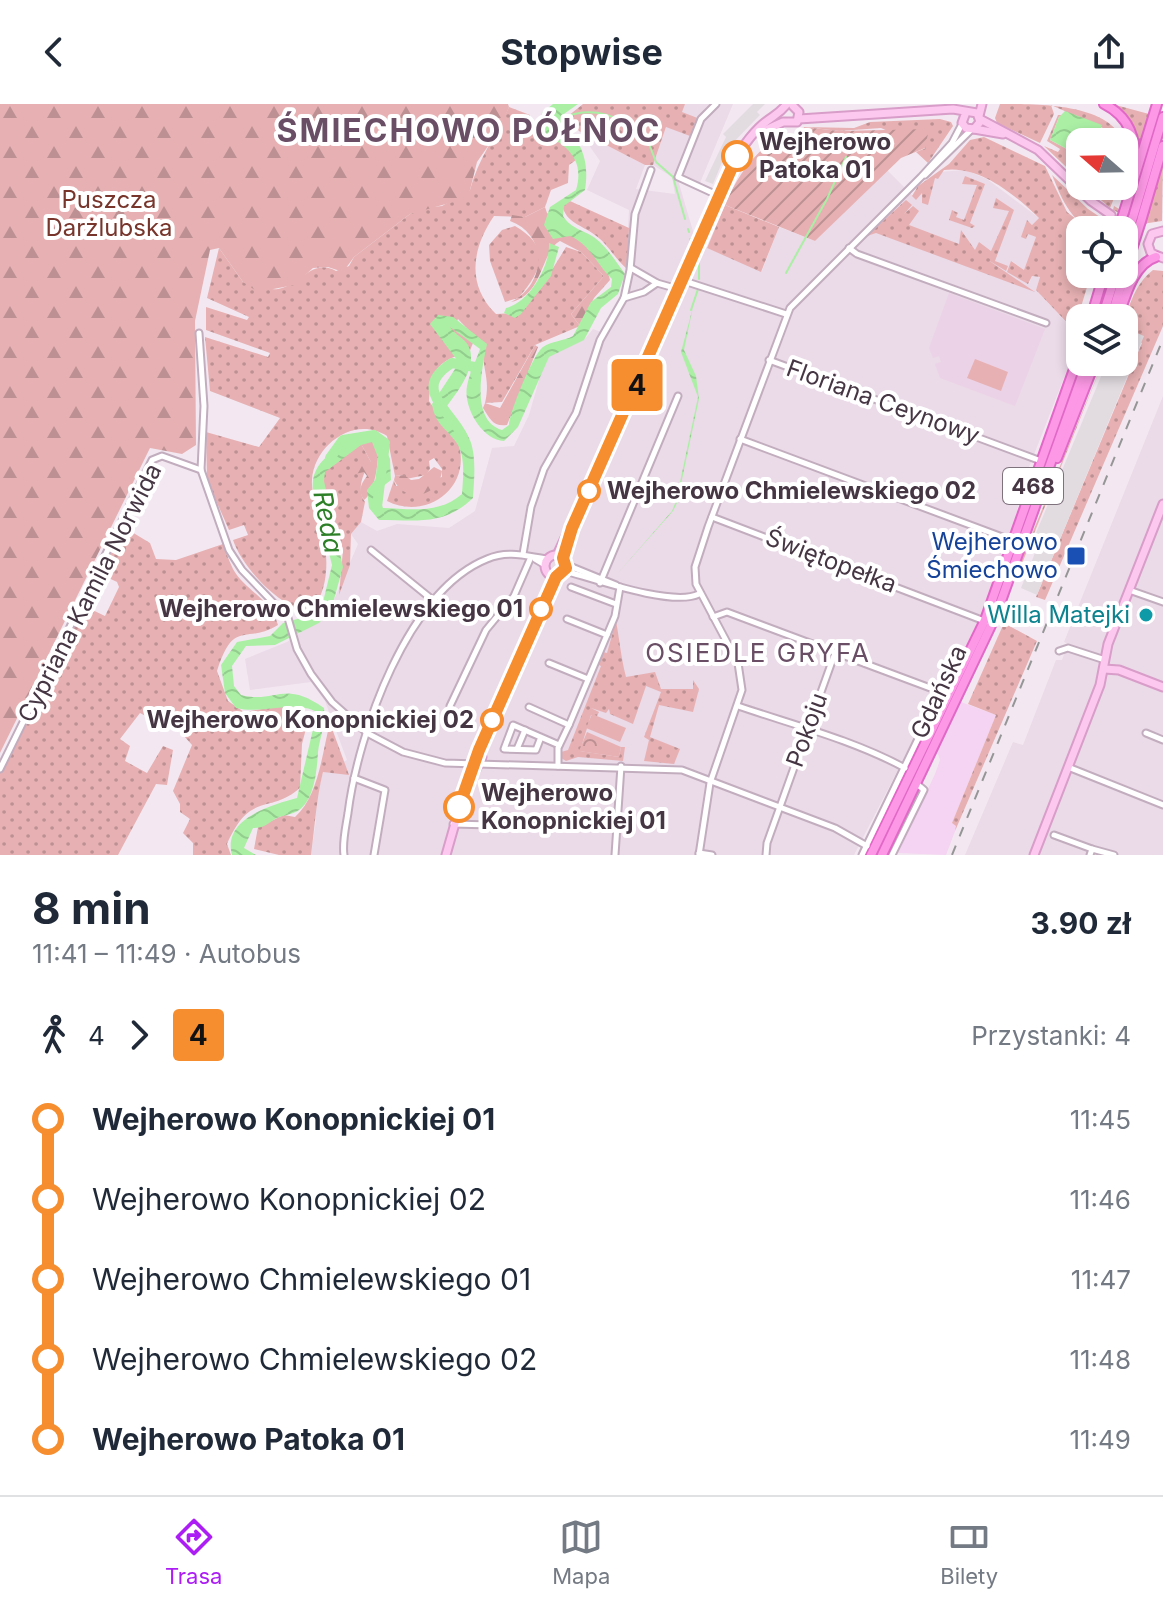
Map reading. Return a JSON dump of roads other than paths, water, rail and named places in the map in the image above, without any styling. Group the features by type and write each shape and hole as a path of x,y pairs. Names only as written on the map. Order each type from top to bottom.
{"main road":[{"path":"973,129 980,117 982,104"},
{"path":"1104,104 1120,115 1130,128"},
{"path":"1138,168 1157,104"},
{"path":"782,118 790,125 793,109"},
{"path":"793,109 820,116 945,111 980,117 1038,150 1091,201 1111,215"},
{"path":"446,855 465,791 552,576 563,562 572,528 717,195 737,156 753,135 793,109"},
{"path":"966,114 973,129"},
{"path":"1138,217 1163,117"},
{"path":"973,129 1009,135"},
{"path":"1138,221 1163,146"},
{"path":"1138,233 1159,232"},
{"path":"1148,244 1159,232"},
{"path":"1124,304 1133,280 1148,261 1160,258 1138,236"},
{"name":"Gdańska","path":"882,855 991,628 1072,376"},
{"name":"Gdańska","path":"871,855 985,620 1081,376"},
{"path":"1045,464 1059,456 1092,376"},
{"path":"1034,855 1077,745 1128,590 1163,504"},
{"path":"552,576 546,562 563,562"},
{"path":"1104,665 1163,687"}],"street":[{"path":"716,104 701,119 678,177 717,195"},
{"path":"944,156 966,114"},
{"path":"712,855 699,854 711,780 742,690 740,668 699,594 695,567 740,439 786,314 849,248 973,129"},
{"path":"523,554 531,507 544,469 576,413 600,340 624,298 631,267 635,214 651,170"},
{"path":"849,248 857,254 1046,323"},
{"path":"631,267 657,283 678,289"},
{"path":"681,280 786,314"},
{"path":"624,298 644,292 657,283"},
{"path":"199,333 204,406 201,470 233,557 289,621 311,674 332,702 367,733 414,755 476,765 675,769 835,828 867,846"},
{"name":"Floriana Ceynowy","path":"769,360 1045,464"},
{"path":"601,581 678,396"},
{"path":"740,439 1014,541"},
{"name":"Cypriana Kamila Norwida","path":"0,769 152,460 162,456 201,470"},
{"name":"Świętopełka","path":"712,517 985,620"},
{"path":"371,550 434,601"},
{"path":"344,855 354,778 367,733 402,652 434,601 459,577 487,559 523,554 546,562"},
{"path":"450,706 486,630 520,586 531,557"},
{"path":"563,562 620,587 674,597 699,594"},
{"path":"571,587 616,604"},
{"path":"558,766 559,745 607,635 620,587"},
{"path":"1128,590 1163,602"},
{"path":"713,617 727,612 941,692"},
{"path":"567,619 607,635"},
{"path":"985,620 991,628"},
{"name":"Gdańska","path":"862,855 941,692 974,643"},
{"path":"1059,651 1071,649 1104,665"},
{"name":"Pokoju","path":"766,855 779,807 835,653"},
{"path":"549,663 588,679"},
{"path":"738,706 871,749 905,768"},
{"path":"529,707 569,725"},
{"path":"541,737 536,750 504,749 513,725 525,730 541,737 559,745"},
{"path":"517,749 525,730"},
{"path":"1146,733 1163,740"},
{"path":"615,855 621,766"},
{"path":"1068,767 1163,805"},
{"path":"354,778 385,790 374,855"},
{"path":"892,855 924,790 917,784"},
{"path":"453,824 616,828"},
{"path":"1054,835 1091,852 1114,855"}],"water":[{"path":"553,104 578,104 561,116 578,143 586,168 585,190 564,206 563,216 574,227 591,235 612,255 625,274 618,294 601,308 584,340 549,357 518,427 504,441 482,429 468,403 468,381 480,349 450,327 466,342 471,353 466,377 447,406 469,438 473,452 473,498 462,507 429,520 379,520 369,508 367,490 383,470 372,442 361,445 325,472 324,481 343,567 331,610 319,623 275,645 246,646 232,666 234,686 241,695 299,695 324,708 314,783 309,799 299,810 253,828 244,848 256,855 232,855 234,831 251,815 297,798 317,712 298,707 236,708 225,693 221,665 237,642 270,636 283,623 315,614 323,602 332,565 313,490 313,479 322,461 366,432 380,436 390,459 391,480 377,491 383,508 425,509 453,500 462,494 461,453 438,421 432,404 455,369 457,360 430,324 438,315 453,317 487,344 481,380 482,405 485,416 502,430 509,425 522,384 539,352 546,345 573,336 591,302 611,287 612,279 583,244 570,236 553,239 544,225 550,207 576,190 578,178 578,168 570,152 537,130 542,113"},
{"path":"1065,111 1102,125 1101,128 1066,128 1066,149 1050,140 1059,117"},
{"path":"549,243 559,247 551,276 521,314 515,318 504,313 506,308 523,299 537,282 546,262"},
{"path":"693,307 684,350 696,376 699,399 677,503 673,511 618,573 672,511 676,501 698,397 681,352"}],"waterway":[{"path":"562,118 585,112 606,115 646,136 656,162 673,177 685,219"},
{"path":"786,273 827,199 846,157"},
{"path":"699,262 699,279"},
{"path":"691,310 698,289"},
{"name":"Reda","path":"463,437 437,400 434,382 452,363 475,367 476,376"},
{"name":"Reda","path":"330,458 343,440 374,435 385,443 377,507"}],"railway":[{"path":"952,855 1163,339"}],"place":[{"name":"Wejherowo Patoka 01","path":"737,156"},
{"name":"Wejherowo Chmielewskiego 02","path":"589,491"},
{"name":"Wejherowo Śmiechowo","path":"1076,556"},
{"name":"Wejherowo Chmielewskiego 01","path":"541,609"},
{"name":"Willa Matejki","path":"1146,615"},
{"name":"Wejherowo Konopnickiej 02","path":"492,720"},
{"name":"Wejherowo Konopnickiej 01","path":"459,807"}],"district":[{"name":"ŚMIECHOWO PÓŁNOC","path":"469,131"},
{"name":"OSIEDLE GRYFA","path":"758,653"}],"park label":[{"name":"Puszcza Darżlubska","path":"109,214"}]}
